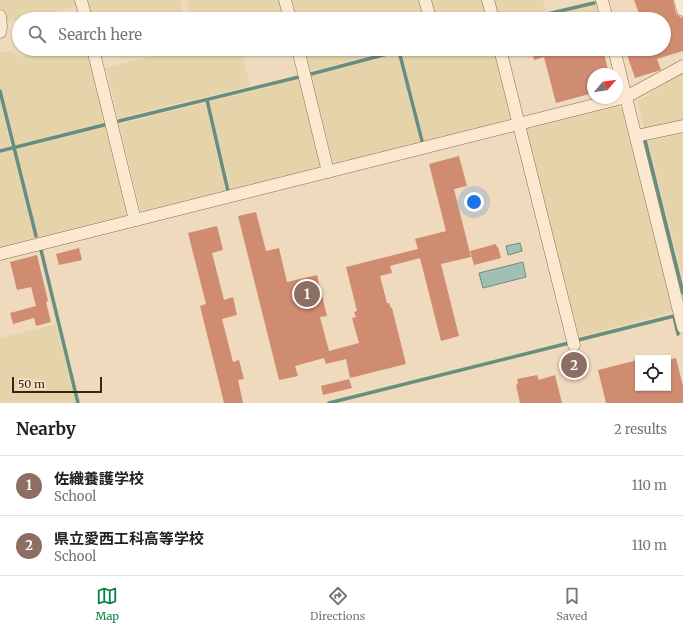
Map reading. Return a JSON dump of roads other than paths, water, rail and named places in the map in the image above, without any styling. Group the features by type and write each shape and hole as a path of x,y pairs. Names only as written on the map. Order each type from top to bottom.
{"street":[{"path":"81,0 84,12"},
{"path":"286,0 289,12"},
{"path":"425,0 428,12"},
{"path":"488,0 491,12"},
{"path":"602,0 605,12"},
{"path":"680,0 683,10"},
{"path":"0,16 0,32"},
{"path":"95,56 135,220"},
{"path":"300,56 328,172"},
{"path":"502,56 574,345"},
{"path":"616,56 683,327"},
{"path":"0,254 626,97 683,66"},
{"path":"636,136 683,126"}],"waterway":[{"path":"556,12 594,3"},
{"path":"311,74 379,56"},
{"path":"400,56 422,141"},
{"path":"119,121 299,77"},
{"path":"0,91 36,236"},
{"path":"207,100 228,191"},
{"path":"0,151 108,124"},
{"path":"645,140 683,293"},
{"path":"41,250 78,403"},
{"path":"578,340 674,316 678,334"},
{"path":"329,403 569,343"}],"place":[{"name":"佐織養護学校","path":"307,294"},
{"name":"県立愛西工科高等学校","path":"574,365"}]}
